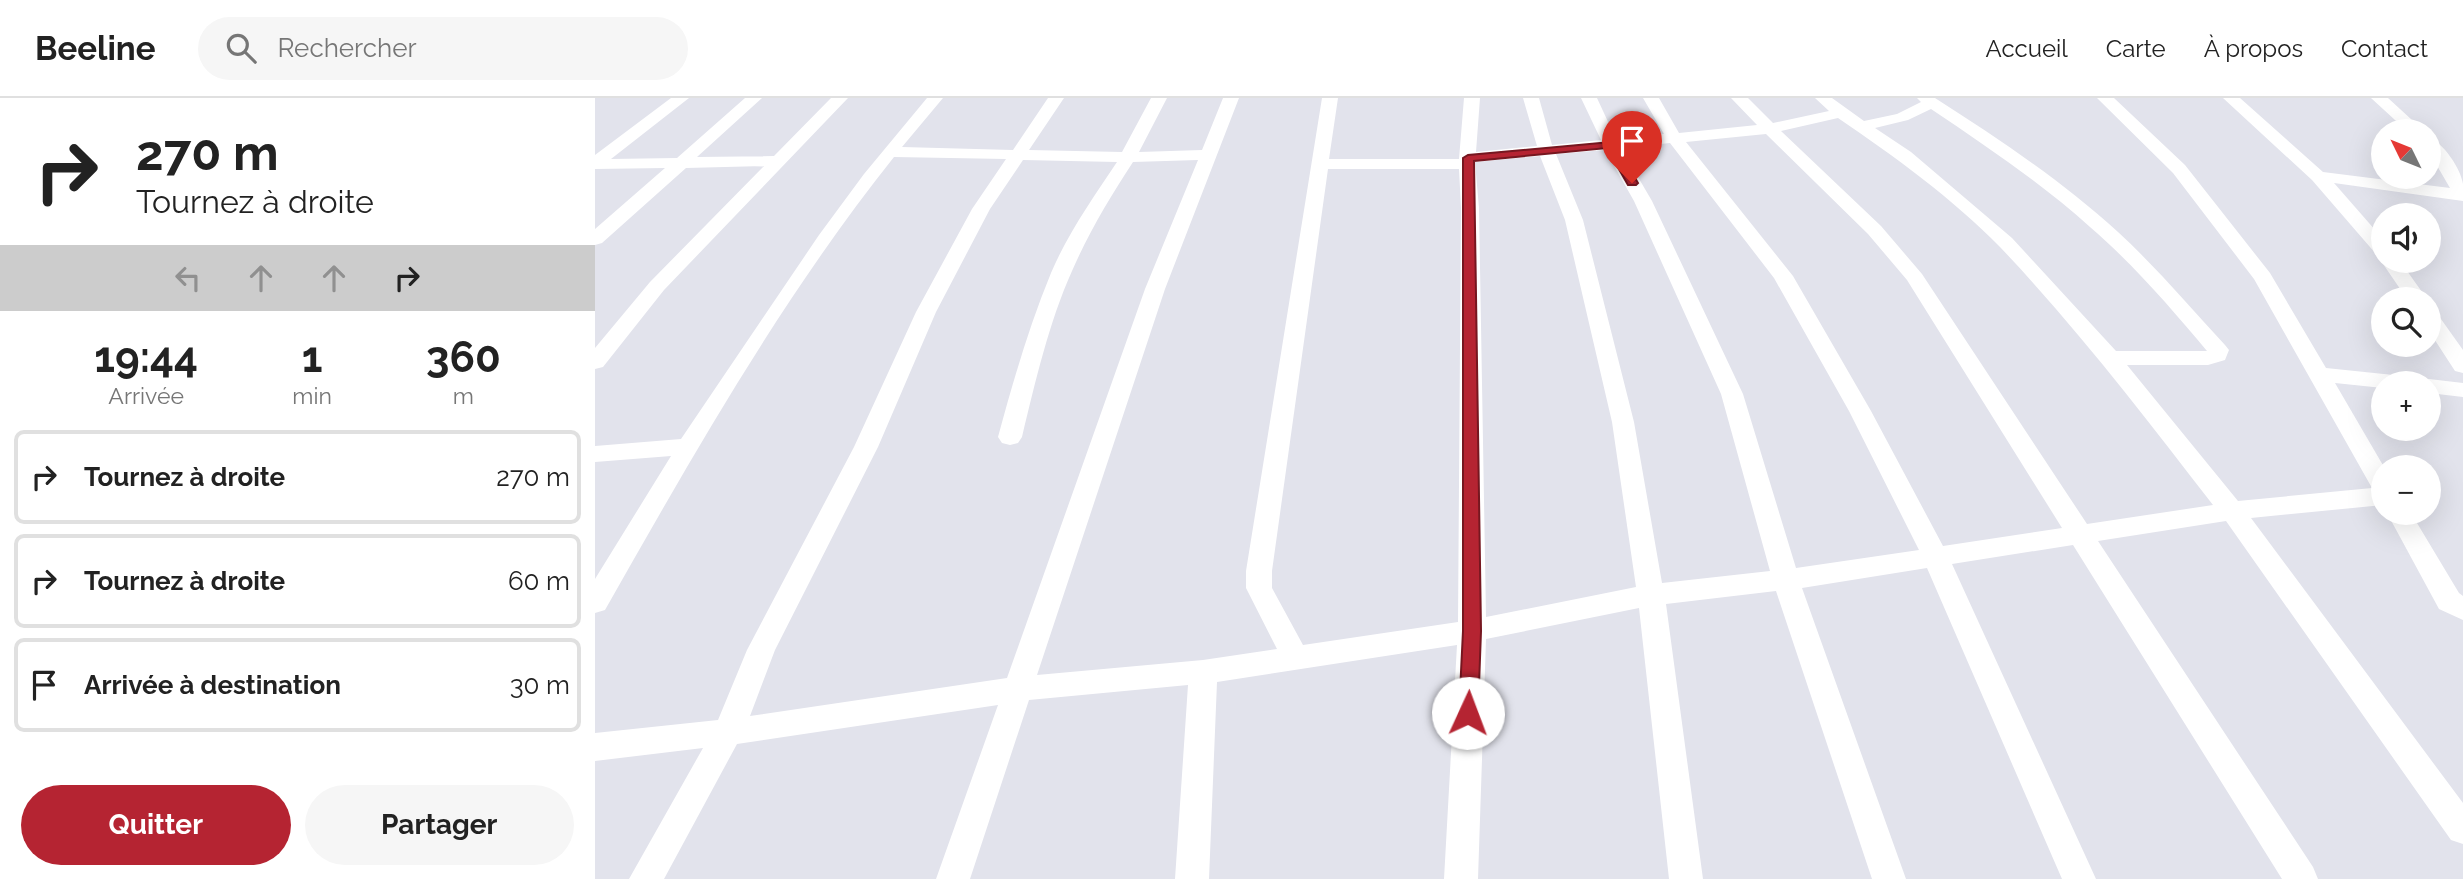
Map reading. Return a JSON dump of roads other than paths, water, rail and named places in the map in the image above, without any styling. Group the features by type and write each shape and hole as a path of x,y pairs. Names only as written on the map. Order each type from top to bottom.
{"street":[{"path":"595,163 681,98"},
{"path":"595,239 754,98"},
{"path":"595,362 657,286 840,98"},
{"path":"595,602 686,447 846,210 935,98"},
{"path":"646,879 728,732 761,650 866,447 926,312 981,209 1029,150 1056,98"},
{"path":"1010,437 1024,380 1061,273 1088,218 1128,157 1159,98"},
{"path":"953,879 1155,289 1185,207 1231,98"},
{"path":"1295,657 1259,588 1259,571 1331,98"},
{"path":"1461,879 1472,631 1468,161 1472,98"},
{"path":"1531,98 1546,151 1574,220 1623,422 1651,595 1686,879"},
{"path":"1589,98 1611,145 1643,201 1732,394 1786,580 1889,879"},
{"path":"1651,98 1675,139 1783,276 1860,411 1935,556 2079,879"},
{"path":"1739,98 1898,255 2301,879"},
{"path":"1865,126 1902,117 1931,102 1953,98"},
{"path":"2105,98 2179,169 2229,230 2263,277 2371,466"},
{"path":"2231,98 2318,176 2371,236"},
{"path":"2379,98 2403,119"},
{"path":"1931,102 2035,173 2096,221 2218,350 2217,355 2207,358 2110,358"},
{"path":"1320,164 1468,161 1768,129 1833,106 1905,156 2005,243 2110,358 2232,511 2463,829"},
{"path":"891,152 1029,150 1128,157 1209,155"},
{"path":"2441,150 2463,154"},
{"path":"595,163 776,161"},
{"path":"2441,161 2463,195"},
{"path":"2318,176 2463,195"},
{"path":"2441,334 2463,366"},
{"path":"2317,374 2371,380"},
{"path":"2441,387 2463,390"},
{"path":"595,454 686,447"},
{"path":"595,747 728,732 1019,689 1203,672 1472,631 1651,595 1786,580 2232,511 2371,497"},
{"path":"2406,525 2449,601 2463,609"},
{"path":"1192,879 1203,672"}]}
